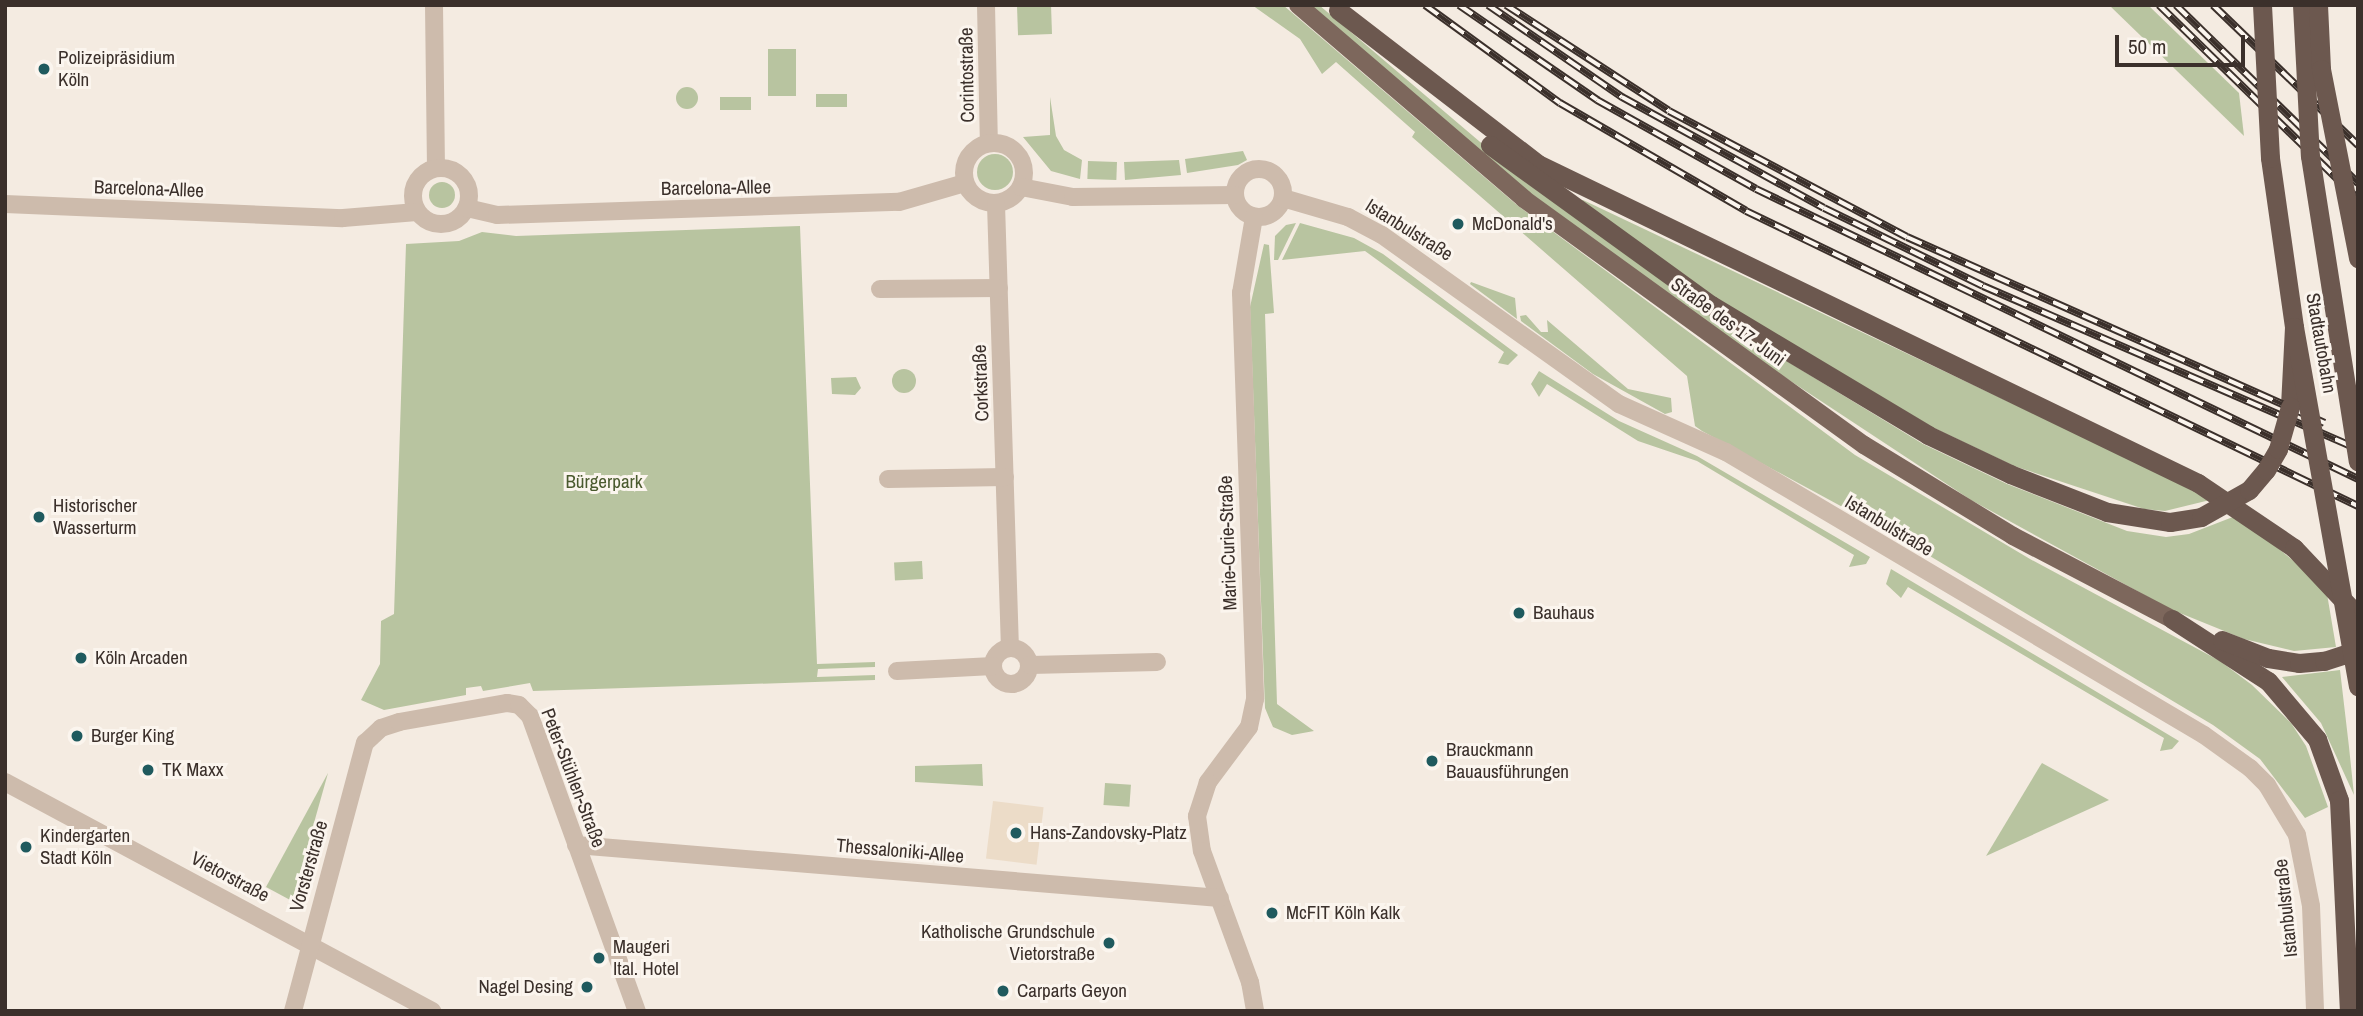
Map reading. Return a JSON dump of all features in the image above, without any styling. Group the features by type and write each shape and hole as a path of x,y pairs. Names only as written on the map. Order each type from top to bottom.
{"highway":[{"name":"Stadtautobahn","path":"2262,5 2270,158 2294,327 2358,686"},
{"name":"Stadtautobahn","path":"2302,5 2310,156 2358,461"},
{"path":"2318,5 2321,69 2358,258"},
{"path":"1336,8 1407,78 1536,182 1711,305 1928,435 2010,474 2107,512 2170,522 2213,512 2249,490 2278,449 2286,426 2294,327"},
{"path":"1336,8 1496,135 1584,190 2198,483 2294,548 2358,616"},
{"path":"2172,619 2268,658 2325,661 2358,650"},
{"path":"2172,619 2268,681 2317,739 2339,800 2349,1011"}],"main road":[{"name":"Straße des 17. Juni","path":"1298,5 1524,199 1864,445 2013,536 2172,619"}],"street":[{"path":"434,5 436,168"},
{"name":"Corintostraße","path":"986,5 989,144"},
{"name":"Corintostraße","path":"965,183 968,158 989,144"},
{"name":"Corintostraße","path":"989,144 1015,152 1023,169 1021,187"},
{"path":"436,168 461,176 469,191 467,208 457,220 443,225 428,222 417,212 413,189 418,179 436,168"},
{"path":"1262,170 1276,176 1283,198 1272,213 1254,217 1239,207 1235,195 1240,179 1262,170"},
{"path":"965,183 977,199 996,204 1021,187 1073,197 1235,195"},
{"name":"Barcelona-Allee","path":"467,208 497,215 899,202 965,183"},
{"name":"Istanbulstraße","path":"1283,198 1348,217 1382,235 1619,404 1726,452 2207,737 2250,768 2267,785 2295,829 2305,862 2315,1011"},
{"name":"Barcelona-Allee","path":"5,204 343,218 417,212"},
{"name":"Corkstraße","path":"996,204 1010,647"},
{"name":"Marie-Curie-Straße","path":"1254,217 1241,293 1255,699 1248,726 1220,762 1201,801 1197,816 1202,851 1250,982 1255,1011"},
{"path":"880,289 999,288"},
{"path":"888,479 1005,477"},
{"path":"1010,647 1027,656 1030,665 1026,678 1014,684 1002,682 993,666 998,653 1010,647"},
{"path":"1030,665 1157,662"},
{"path":"897,671 993,666"},
{"name":"Peter-Stühlen-Straße","path":"373,736 399,722 519,705 530,716 637,1011"},
{"name":"Vorsterstraße","path":"293,1011 365,743 373,736"},
{"name":"Vietorstraße","path":"5,782 432,1011"},
{"name":"Thessaloniki-Allee","path":"576,845 1220,898"}],"green space":[{"path":"1051,5 1052,34 1018,35 1017,6"},
{"path":"1252,5 1283,5 1517,205 1855,455 2030,559 2220,661 2252,685 2291,723 2306,746 2328,807 2305,818 2260,759 2213,725 1898,537 1695,426 1687,376 1412,137 1415,132 1336,62 1322,74 1300,39"},
{"path":"1310,5 1319,5 1532,186 1706,312 1923,444 2007,484 2127,531 2166,537 2189,534 2238,515 2326,588 2336,647 2294,651 2244,639 2170,609 1971,500 1777,372 1528,192"},
{"path":"2109,5 2148,5 2239,93 2244,136"},
{"path":"768,49 796,49 796,96 768,96"},
{"path":"687,87 695,90 698,98 695,106 687,109 679,106 676,98 679,90"},
{"path":"816,94 847,94 847,107 816,107"},
{"path":"720,97 751,97 751,110 720,110"},
{"path":"1050,97 1056,136 1064,150 1082,160 1080,179 1051,171 1023,137 1050,135"},
{"path":"1243,151 1247,160 1238,165 1187,173 1185,159"},
{"path":"995,154 1007,160 1013,172 1007,184 995,190 983,184 977,172 983,160"},
{"path":"1179,160 1181,175 1125,180 1124,162"},
{"path":"1088,161 1117,162 1116,180 1087,179"},
{"path":"442,182 451,186 455,195 451,204 442,208 433,204 429,195 433,186"},
{"path":"1583,200 2159,473 2210,500 2165,511 2144,509 2014,466 1932,427 1715,298 1580,202"},
{"path":"1296,223 1278,260 1274,260 1275,236 1286,225"},
{"path":"1300,223 1354,238 1383,254 1518,355 1508,365 1498,363 1504,352 1365,251 1282,260"},
{"name":"Bürgerpark","path":"800,226 817,664 875,662 875,667 818,669 817,677 875,675 875,680 533,691 530,683 483,691 481,686 466,688 466,695 384,710 361,700 380,664 381,621 394,614 406,244 459,241 482,232 516,236"},
{"path":"1264,244 1269,245 1274,313 1265,314 1277,704 1314,731 1292,735 1273,727 1265,708 1250,307"},
{"path":"1471,282 1515,298 1517,319 1470,284"},
{"path":"1526,315 1541,332 1548,332 1547,320 1628,389 1671,398 1672,412 1665,414 1593,374 1521,321 1520,316"},
{"path":"904,369 912,373 916,381 912,389 904,393 896,389 892,381 896,373"},
{"path":"1539,371 1619,421 1697,456 1870,557 1866,564 1849,567 1854,555 1697,461 1638,441 1547,384 1539,397 1531,384"},
{"path":"856,377 861,388 855,395 832,394 831,378"},
{"path":"922,561 923,579 895,580 894,562"},
{"path":"1891,569 2179,741 2172,749 2160,751 2164,738 1908,587 1901,598 1886,584"},
{"path":"2340,670 2354,795 2321,723 2282,677"},
{"path":"2042,763 2109,800 1986,856 2040,766"},
{"path":"982,764 983,786 915,782 915,766"},
{"path":"328,773 292,901 266,887"},
{"path":"1105,783 1131,785 1129,807 1103,805"}],"shaded area":[{"name":"Hans-Zandovsky-Platz","path":"993,801 1044,807 1037,865 986,859"}],"railway":[{"path":"1425,5 1560,103 1746,211 2358,506"},
{"path":"1459,5 1597,100 1756,189 2358,479"},
{"path":"1488,5 1622,97 1824,208 1983,286 2358,449"},
{"path":"1506,5 1669,111 1907,237 2324,423"},
{"path":"2159,5 2358,199"},
{"path":"2176,5 2358,183"},
{"path":"2213,5 2358,145"}],"place":[{"name":"Polizeipräsidium Köln","path":"44,69"},
{"name":"McDonald's","path":"1458,224"},
{"name":"Historischer Wasserturm","path":"39,517"},
{"name":"Bauhaus","path":"1519,613"},
{"name":"Köln Arcaden","path":"81,658"},
{"name":"Burger King","path":"77,736"},
{"name":"Brauckmann Bauausführungen","path":"1432,761"},
{"name":"TK Maxx","path":"148,770"},
{"name":"Hans-Zandovsky-Platz","path":"1016,833"},
{"name":"Kindergarten Stadt Köln","path":"26,847"},
{"name":"McFIT Köln Kalk","path":"1272,913"},
{"name":"Katholische Grundschule Vietorstraße","path":"1109,943"},
{"name":"Maugeri Ital. Hotel","path":"599,958"},
{"name":"Nagel Desing","path":"587,987"},
{"name":"Carparts Geyon","path":"1003,991"}]}
